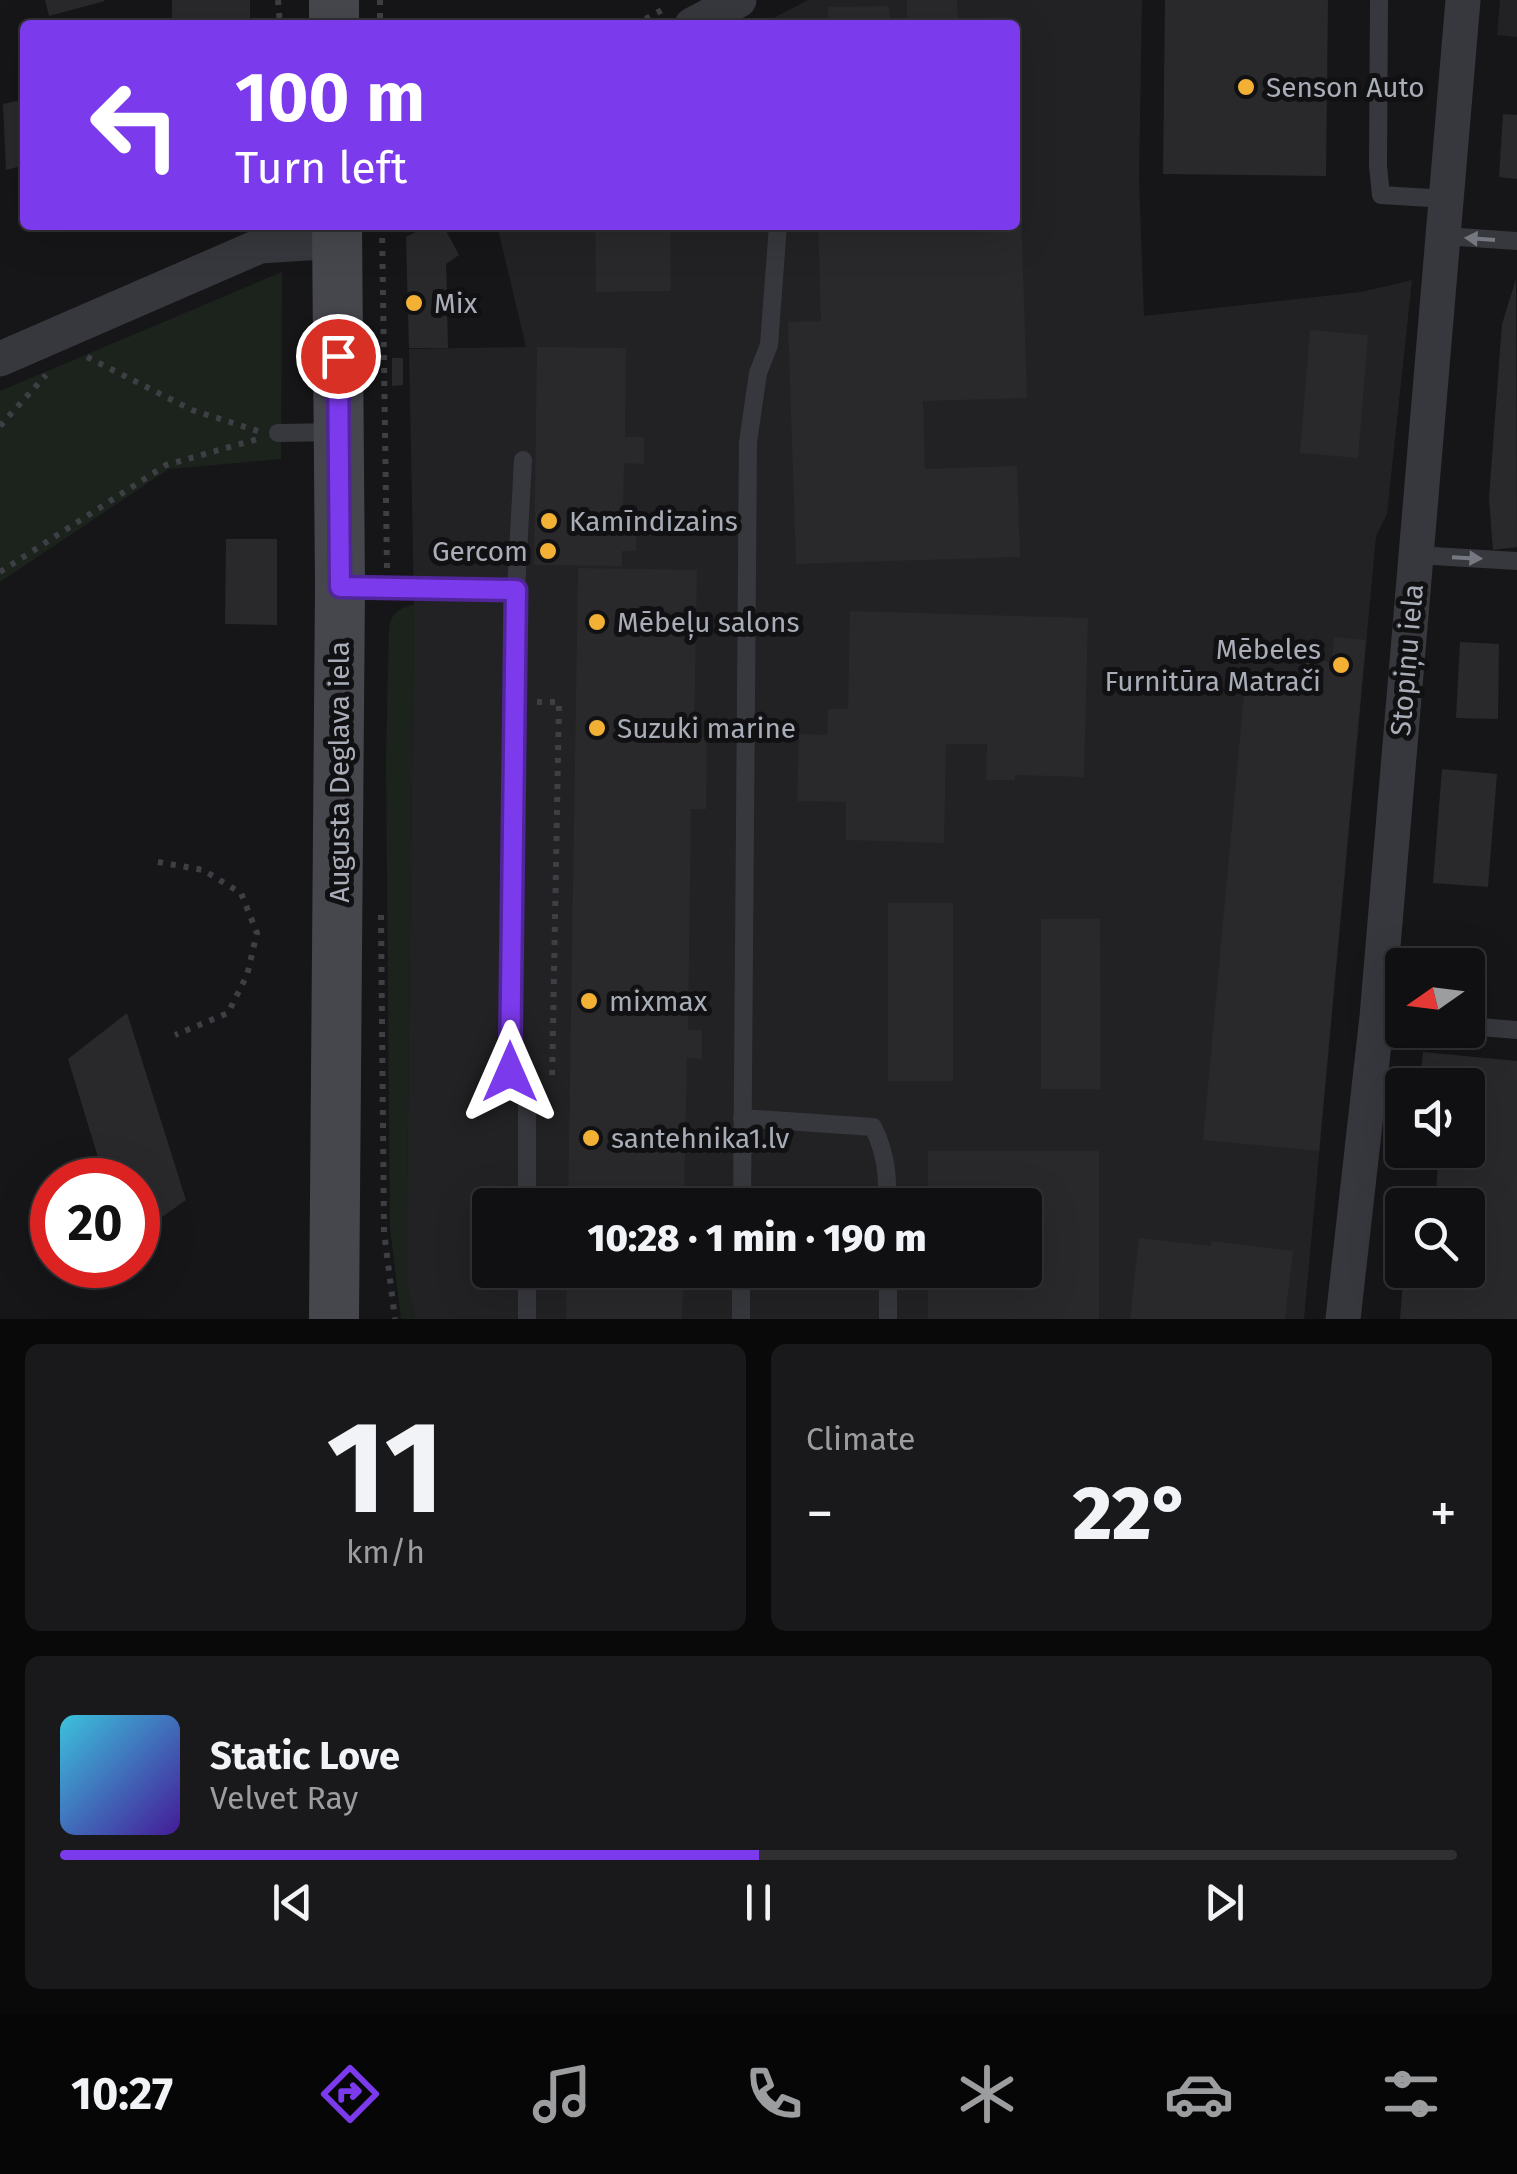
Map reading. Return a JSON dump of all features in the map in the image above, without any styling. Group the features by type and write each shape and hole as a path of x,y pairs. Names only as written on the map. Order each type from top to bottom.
{"main road":[{"name":"Augusta Deglava iela","path":"334,1319 364,587 339,432 365,230"}],"street":[{"name":"Stopiņu iela","path":"1394,948 1416,556 1464,0"},
{"path":"0,359 260,246 359,230"},
{"name":"Stopiņu iela","path":"1343,1319 1385,1048"}],"lane":[{"path":"1379,0 1378,166 1382,195 1447,199"},
{"path":"742,1188 748,442 758,373 770,345 778,230"},
{"path":"1444,236 1517,242"},
{"path":"278,433 339,432"},
{"path":"523,460 516,590 510,1072 527,1086 527,1188"},
{"path":"1416,556 1517,561"},
{"path":"364,587 516,590"},
{"path":"1485,1027 1517,1030"},
{"path":"742,1118 873,1127 884,1148 888,1188"},
{"path":"527,1288 527,1319"},
{"path":"741,1288 741,1319"},
{"path":"888,1288 888,1319"}],"path":[{"path":"665,20 708,13"},
{"path":"364,587 365,230"},
{"path":"77,352 192,410 256,431 278,433"},
{"path":"0,426 48,372"},
{"path":"0,572 166,465 278,433"},
{"path":"535,684 534,702 559,702 552,1089"},
{"path":"158,862 203,870 241,893 257,933 246,975 228,1013 175,1035"},
{"path":"381,901 384,1232 396,1319"}],"shaded area":[{"path":"808,0 1142,0 1139,180 1144,316 1361,292 1412,280 1387,514 1376,536 1304,1319 415,1319 406,1282 414,605 409,349 526,347 498,230 1020,230 1020,20 770,20"},
{"path":"1500,0 1517,0 1517,37 1497,35"},
{"path":"282,272 281,459 169,469 0,582 0,391"},
{"path":"414,605 406,1282 415,1319 401,1319 390,1227 386,759 389,628 397,612"}],"building":[{"path":"45,0 104,0 105,1 49,16"},
{"path":"172,0 250,0 250,20 172,20"},
{"path":"907,0 957,0 958,20 907,20"},
{"name":"Senson Auto","path":"1165,0 1328,0 1326,176 1163,174"},
{"path":"889,6 890,20 828,20 828,7"},
{"path":"20,100 20,166 6,170 3,104"},
{"path":"1503,114 1517,115 1517,179 1499,177"},
{"path":"1020,178 1027,398 923,401 925,469 1017,466 1020,557 796,564 788,322 821,321 818,230 1020,230"},
{"path":"420,230 446,230 459,255 446,264 447,291 458,291 458,306 447,306 448,348 409,348 406,237"},
{"path":"595,230 670,230 671,291 596,292"},
{"path":"1516,279 1517,547 1493,550 1489,498 1502,324"},
{"path":"1310,330 1368,335 1358,458 1300,453"},
{"path":"537,347 626,348 625,437 644,437 644,464 624,463 623,520 637,520 636,551 622,551 622,566 534,565"},
{"path":"392,358 403,358 403,385 392,386"},
{"path":"226,539 277,539 277,625 225,624"},
{"path":"578,568 697,570 694,737 707,737 706,809 691,809 688,1030 702,1030 702,1059 687,1058 684,1188 568,1188"},
{"path":"850,611 1088,618 1084,777 1015,775 1015,780 986,780 987,744 946,744 944,843 846,840 846,802 797,801 799,734 827,735 828,709 848,709"},
{"path":"1334,637 1366,640 1319,1151 1203,1140 1245,683 1303,688 1306,659 1332,662"},
{"path":"1460,642 1499,644 1498,719 1456,718"},
{"path":"1442,769 1497,774 1488,887 1433,883"},
{"path":"888,903 953,903 953,1081 888,1081"},
{"path":"1041,919 1100,919 1101,1089 1041,1089"},
{"path":"127,1013 186,1200 160,1218 160,1158 98,1158 68,1059"},
{"path":"1423,1052 1517,1061 1517,1319 1400,1319 1403,1288 1485,1288 1485,1188 1436,1188 1438,1168 1485,1168 1485,1068 1422,1068"},
{"path":"928,1151 1099,1151 1099,1319 928,1319 928,1288 1042,1288 1042,1188 928,1188"},
{"path":"1139,1238 1211,1246 1211,1241 1293,1251 1285,1319 1130,1319"},
{"path":"567,1288 683,1288 682,1319 566,1319"}],"place":[{"name":"Senson Auto","path":"1246,87"},
{"name":"Mix","path":"414,303"},
{"name":"Kamīndizains","path":"549,521"},
{"name":"Gercom","path":"548,551"},
{"name":"Mēbeļu salons","path":"597,622"},
{"name":"Mēbeles Furnitūra Matrači","path":"1341,665"},
{"name":"Suzuki marine","path":"597,728"},
{"name":"mixmax","path":"589,1001"},
{"name":"santehnika1.lv","path":"591,1138"}],"route":[{"path":"338,356 340,587 516,590 510,1072"}]}
